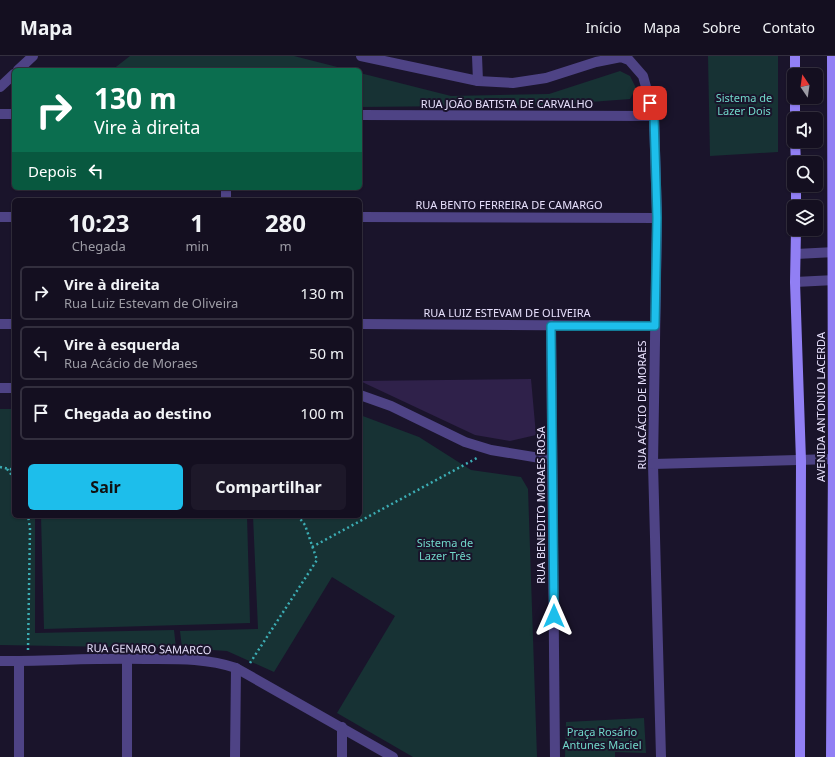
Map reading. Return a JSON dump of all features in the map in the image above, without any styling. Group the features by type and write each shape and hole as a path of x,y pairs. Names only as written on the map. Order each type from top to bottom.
{"main road":[{"path":"795,56 795,68"},
{"name":"AVENIDA ANTONIO LACERDA","path":"831,757 834,280 832,56"},
{"name":"AVENIDA ANTONIO LACERDA","path":"796,236 795,282 801,460 800,757"}],"street":[{"path":"20,68 33,56"},
{"path":"361,56 478,81 513,83 546,78 596,62 624,58"},
{"path":"477,56 478,81"},
{"name":"RUA ACÁCIO DE MORAES","path":"624,58 643,76 654,116 657,218 653,464 661,757"},
{"path":"0,87 12,76"},
{"path":"0,114 12,114"},
{"name":"RUA JOÃO BATISTA DE CARVALHO","path":"362,115 654,116"},
{"name":"RUA BENTO FERREIRA DE CAMARGO","path":"362,216 657,218"},
{"path":"0,217 12,217"},
{"path":"796,254 834,252"},
{"path":"795,282 834,280"},
{"path":"0,324 12,324"},
{"name":"RUA LUIZ ESTEVAM DE OLIVEIRA","path":"362,324 655,326"},
{"name":"RUA BENEDITO MORAES ROSA","path":"551,326 555,757"},
{"path":"0,388 12,388"},
{"path":"362,396 391,406 465,442 491,450 552,460"},
{"path":"653,464 833,459"},
{"path":"127,659 127,757"},
{"name":"RUA GENARO SAMARCO","path":"0,661 127,659 208,661 240,670 392,757"},
{"path":"19,757 23,661"},
{"path":"235,757 240,670"},
{"path":"342,727 342,757"}],"path":[{"path":"312,547 491,450"},
{"path":"0,467 12,470"},
{"path":"6,469 12,476"},
{"path":"23,661 30,528 28,518"},
{"path":"240,670 317,560 305,524 300,518"}],"green space":[{"path":"130,56 294,56 341,68 115,68"},
{"name":"Sistema de Lazer Dois","path":"708,56 778,56 778,152 710,156"},
{"path":"620,71 630,76 636,88 630,99 551,105 362,107 362,74 451,96 549,94"},
{"path":"0,409 12,409 12,518 35,518 35,633 174,630 176,648 0,645"},
{"name":"Sistema de Lazer Três","path":"362,416 419,437 471,470 521,477 528,489 537,757 413,757 337,713 395,616 332,577 274,672 227,651 182,648 180,631 258,629 253,518 362,518"},
{"path":"41,518 247,518 250,623 44,629"},
{"name":"Praça Rosário Antunes Maciel","path":"644,718 646,753 615,752 615,757 565,757 566,722"}],"building":[{"path":"531,379 536,435 510,441 475,435 362,381"}],"route":[{"path":"554,616 551,326 655,326 657,218 654,116 650,103"}]}
